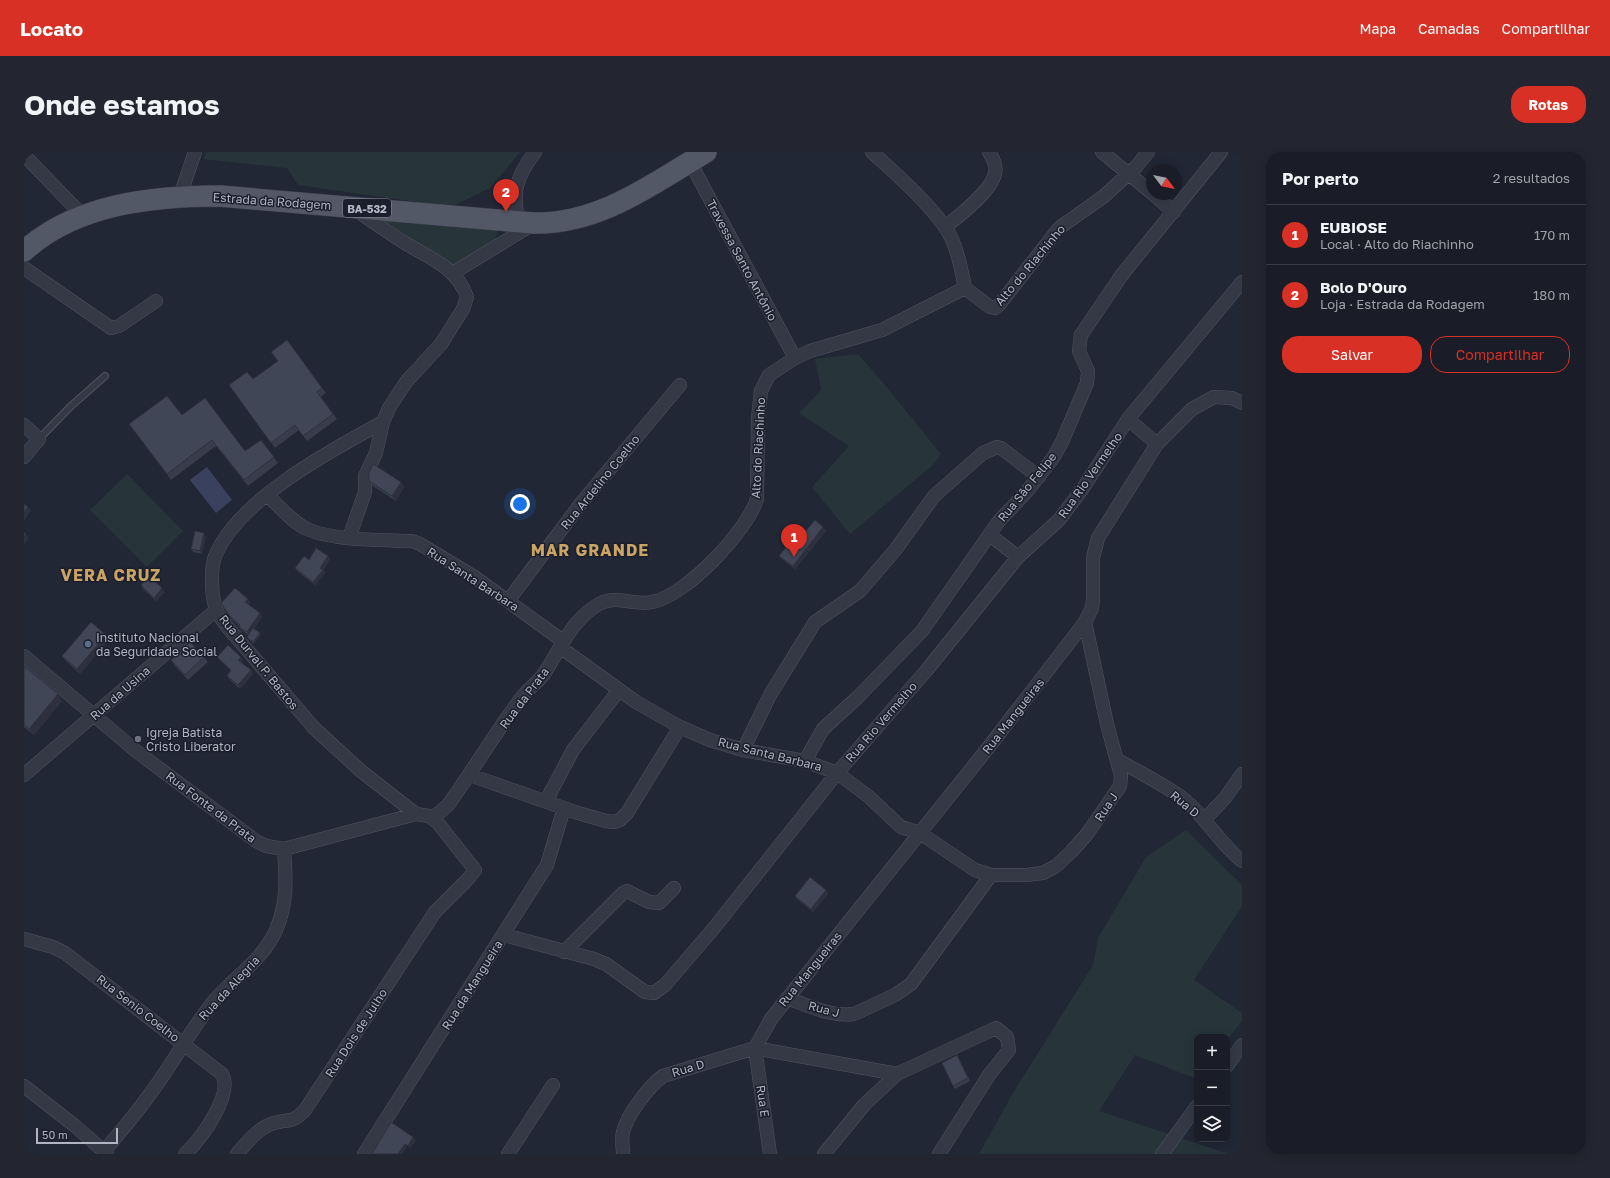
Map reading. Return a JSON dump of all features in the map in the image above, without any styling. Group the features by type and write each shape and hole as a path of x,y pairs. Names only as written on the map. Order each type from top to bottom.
{"main road":[{"name":"Estrada da Rodagem","path":"24,251 46,234 83,216 148,199 180,196 220,196 349,206 526,223 564,222 585,217 613,206 698,157"}],"street":[{"path":"180,196 195,152"},
{"path":"453,273 526,223 515,208 516,185 518,179 535,152"},
{"path":"872,152 907,184 945,228 959,262 965,288"},
{"path":"945,228 965,211 990,184 995,173 995,167 989,152"},
{"path":"1102,152 1146,189"},
{"name":"Alto do Riachinho","path":"562,644 578,620 598,605 608,600 652,602 661,600 677,591 699,574 741,530 753,511 757,499 758,418 761,391 769,375 794,358 810,351 882,330 965,288 990,307 995,308 999,305 1059,228 1104,197 1148,152"},
{"name":"Rua São Felipe","path":"805,761 823,729 858,697 922,631 1004,516 1039,477 1062,442 1087,383 1088,370 1079,351 1079,341 1081,335 1121,276 1221,152"},
{"path":"24,155 83,216"},
{"name":"Travessa Santo Antônio","path":"698,157 794,358"},
{"path":"1159,200 1174,212"},
{"path":"349,206 406,244 441,263 453,273 467,297 463,309 435,353 406,382 383,422 376,454 365,476 366,487 364,499 349,538"},
{"path":"24,268 111,328 119,326 156,301"},
{"name":"Rua Rio Vermelho","path":"564,952 594,959 606,964 649,994 654,993 665,986 729,910 838,773 926,671 1018,558 1064,514 1128,419 1242,282"},
{"name":"Rua Ardelino Coelho","path":"508,601 582,502 680,385"},
{"name":"Rua Mangueiras","path":"755,1048 770,1019 920,834 1085,622 1092,608 1093,558 1098,538 1157,444 1192,410 1214,397 1232,398 1242,403"},
{"path":"1128,419 1157,444"},
{"name":"Rua Durval P. Bastos","path":"383,422 303,468 267,495 232,531 215,556 212,574 216,610 248,652 314,728 361,771 416,814"},
{"path":"24,425 39,439 24,457"},
{"path":"743,750 770,695 811,627 820,618 854,596 868,583 896,549 928,503 941,489 983,453 997,446 1039,477"},
{"name":"Rua Santa Barbara","path":"267,495 306,529 349,538 412,541 420,544 473,576 508,601 636,702 680,727 710,740 743,750 805,761 838,773"},
{"path":"990,535 1018,558"},
{"name":"Rua da Usina","path":"24,776 216,610"},
{"name":"Rua J","path":"838,773 868,796 901,827 920,834 975,870 991,875 1026,876 1043,873 1056,866 1087,834 1120,786 1121,776 1118,760 1107,724 1085,622"},
{"name":"Rua da Prata","path":"470,775 523,696 542,676 562,644"},
{"name":"Rua Fonte da Prata","path":"24,656 136,751 256,841 266,846 284,849 416,814 423,814 433,818"},
{"path":"546,801 573,750 619,690"},
{"path":"433,818 448,804 470,775 606,821 614,822 620,820 626,813 680,727"},
{"name":"Rua D","path":"1118,760 1186,801 1204,820 1220,841 1242,861"},
{"path":"1204,820 1224,798 1242,774"},
{"name":"Rua da Mangueira","path":"364,1154 547,865 564,808"},
{"name":"Rua Dois de Julho","path":"237,1154 253,1136 265,1127 273,1123 291,1122 305,1110 435,912 457,888 468,880 474,870 470,862 433,818"},
{"name":"Rua da Alegria","path":"106,1153 144,1102 183,1043 214,1001 265,950 276,931 282,914 285,898 284,849"},
{"name":"Rua J","path":"787,998 828,1013 845,1015 854,1014 904,990 921,972 991,875"},
{"path":"504,935 564,952 623,893 627,891 649,902 659,903 674,888"},
{"name":"Rua Senio Coelho","path":"24,939 53,947 65,953 222,1074 225,1080 225,1085 220,1100 203,1135 185,1154"},
{"path":"824,1154 864,1105 897,1074 996,1028 1007,1038 1009,1050 989,1075 939,1154"},
{"path":"1230,1062 1242,1045"},
{"path":"755,1048 897,1074"},
{"name":"Rua D","path":"623,1154 622,1133 626,1124 654,1084 663,1076 755,1048"},
{"name":"Rua E","path":"755,1048 770,1154"},
{"path":"508,1154 553,1085"},
{"path":"24,1086 75,1126 106,1153"},
{"path":"1162,1154 1194,1110"}],"lane":[{"path":"39,439 70,407 105,376"}],"shaded area":[{"path":"207,152 520,152 490,188 451,207 298,185 287,168 203,159"},
{"path":"382,216 499,228 495,240 457,268 379,222"},
{"path":"858,354 941,454 932,466 850,534 812,487 849,446 799,413 821,390 815,359"},
{"path":"127,474 183,531 147,567 90,510"},
{"path":"1186,830 1242,885 1242,906 1194,980 1242,1013 1242,1021 1230,1036 1230,1034 1194,1034 1194,1078 1135,1055 1099,1111 1229,1154 979,1154 1013,1093 1093,965 1098,938 1146,857"}],"water":[{"path":"207,467 232,500 216,513 190,480"}],"building":[{"path":"287,340 322,388 317,392 333,414 303,436 295,425 271,443 229,385 247,372 253,379 278,361 271,352"},
{"path":"167,396 182,415 205,398 245,451 261,440 274,457 244,480 212,440 167,474 129,424"},
{"path":"373,464 401,482 392,496 369,481 369,473"},
{"path":"24,504 28,507 24,513"},
{"path":"815,520 823,527 793,566 779,556 790,542 794,545"},
{"path":"195,531 204,533 200,551 191,549"},
{"path":"316,548 328,556 320,568 323,570 313,582 295,568 304,556 309,560"},
{"path":"149,576 162,588 154,598 141,585"},
{"path":"235,588 248,599 245,602 260,613 247,632 239,627 240,625 229,615 221,603"},
{"path":"91,622 106,635 77,669 62,656"},
{"path":"253,628 260,633 253,642 247,637"},
{"path":"190,642 204,657 185,675 171,660"},
{"path":"228,645 241,657 238,660 251,670 238,685 227,676 231,670 217,657"},
{"path":"24,666 58,694 29,729 24,724"},
{"path":"810,877 826,890 811,909 795,896"},
{"path":"957,1055 968,1078 953,1086 942,1063"},
{"path":"391,1122 413,1137 408,1146 405,1144 398,1154 372,1154"}],"place":[{"name":"Bolo D'Ouro","path":"506,212"},
{"name":"EUBIOSE","path":"794,557"},
{"name":"Instituto Nacional da Seguridade Social","path":"88,644"},
{"name":"Igreja Batista Cristo Liberator","path":"138,739"}],"district":[{"name":"MAR GRANDE","path":"590,550"},
{"name":"VERA CRUZ","path":"111,575"}]}
